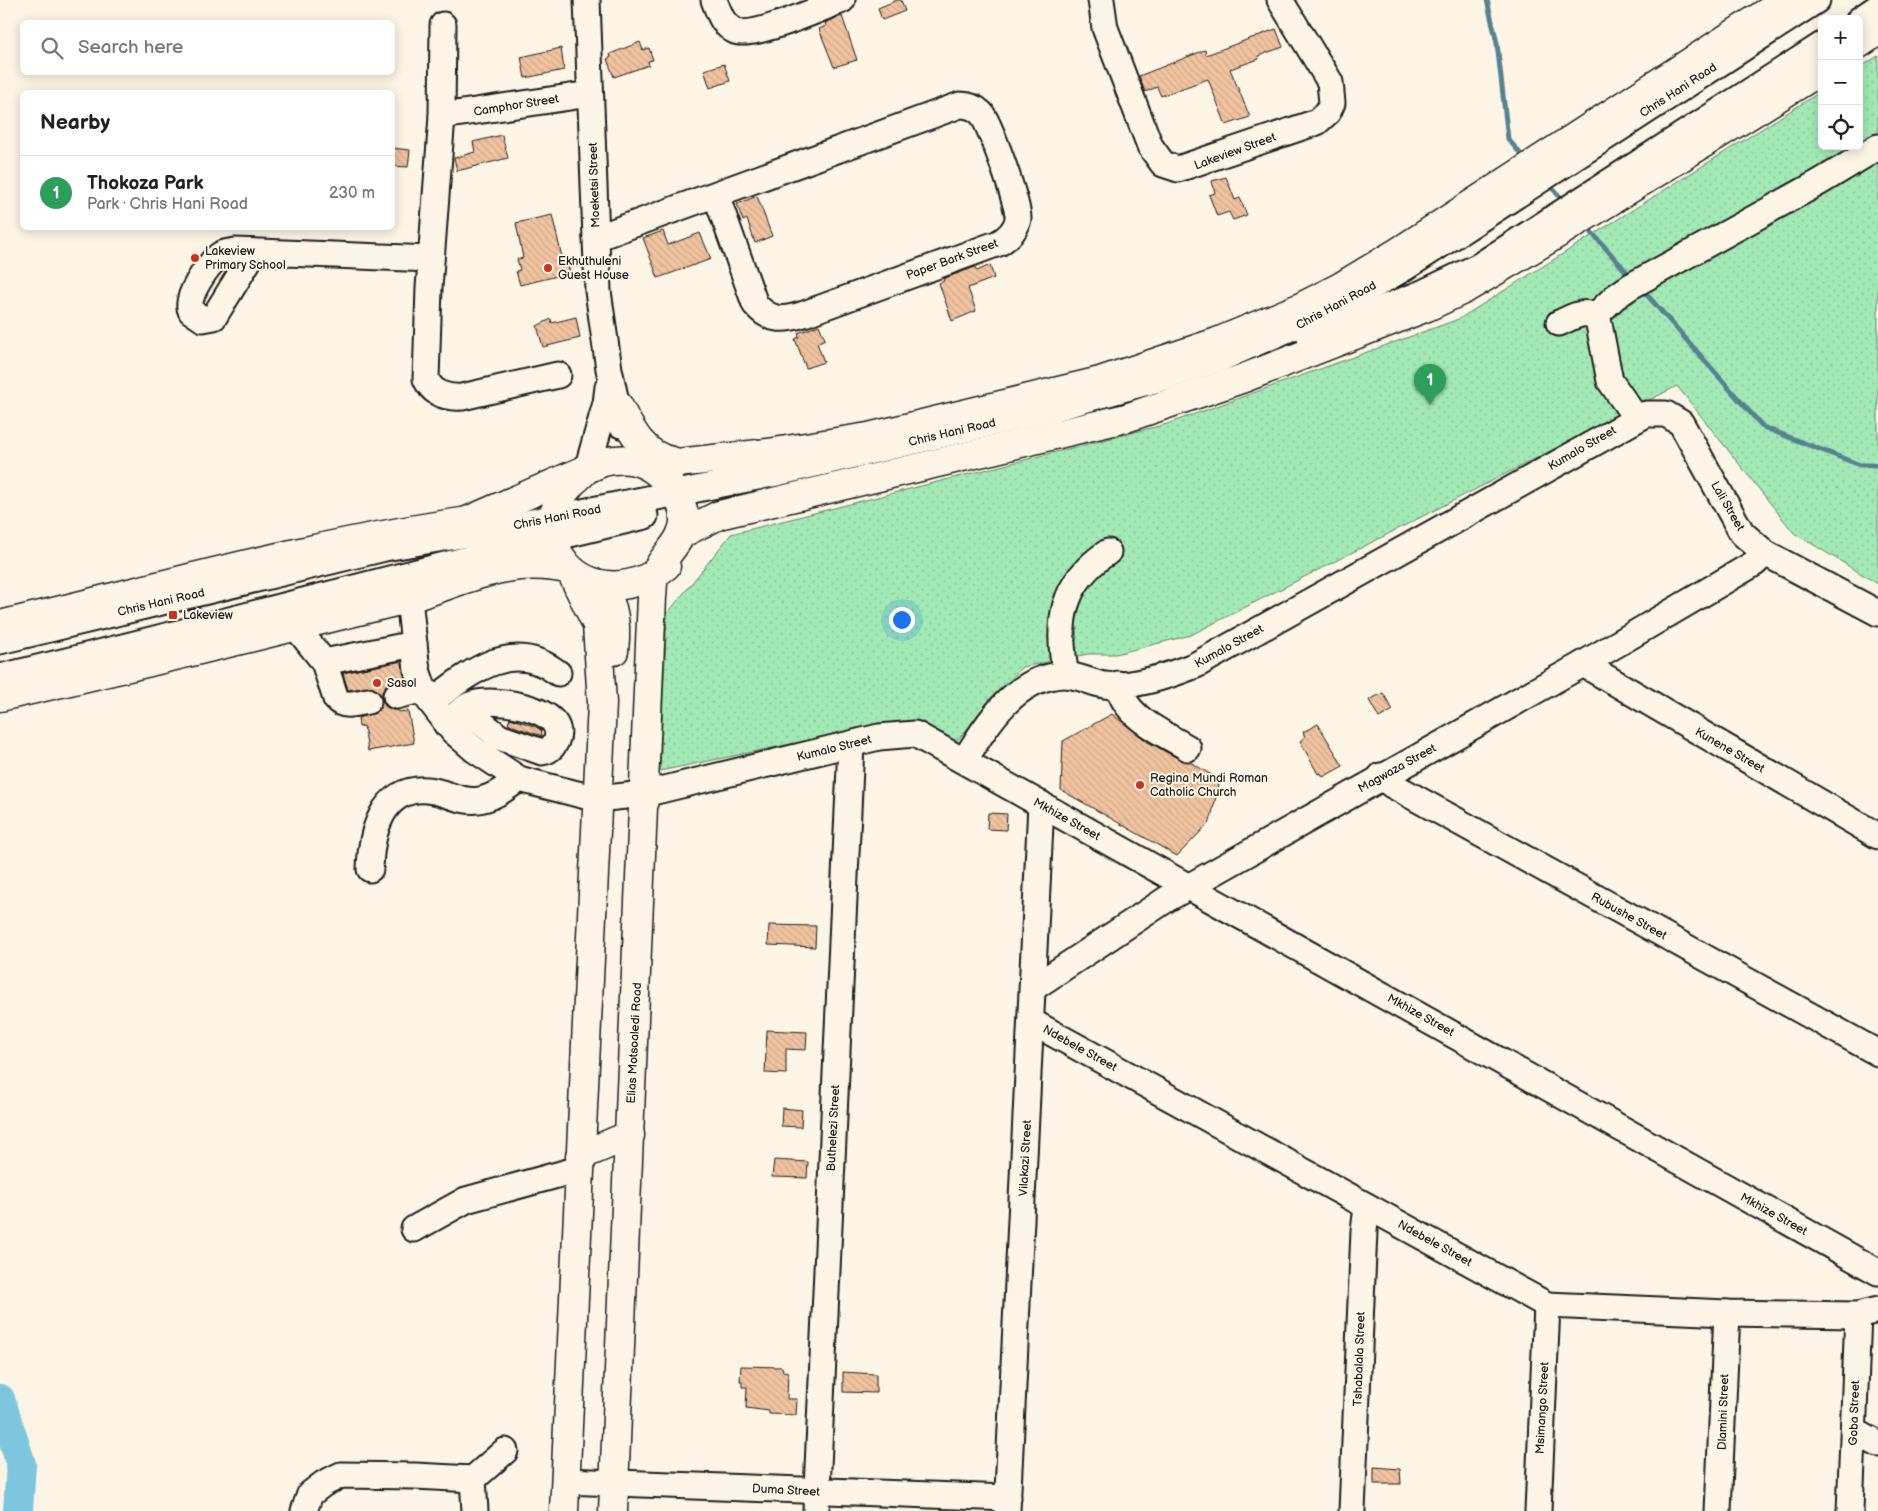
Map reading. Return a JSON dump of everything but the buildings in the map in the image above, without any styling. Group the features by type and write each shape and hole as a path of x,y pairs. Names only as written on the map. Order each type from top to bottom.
{"main road":[{"name":"Chris Hani Road","path":"467,521 615,459 641,463 678,462 768,453 868,437 1026,400 1159,362 1225,339 1299,308 1340,287 1398,252 1500,196 1602,129 1786,0"},
{"path":"1863,41 1878,31"},
{"name":"Chris Hani Road","path":"682,534 719,515 1126,418 1221,386 1427,307 1465,289 1540,236 1639,173 1818,72"},
{"path":"618,405 636,437 644,446 656,456 678,462"},
{"path":"641,463 680,501 682,534 654,575"},
{"path":"564,1511 602,703 597,625 587,601 570,570 557,516 587,470"},
{"path":"596,583 624,586 654,575 715,528 757,506"},
{"name":"Chris Hani Road","path":"0,625 358,540 422,527 512,512 557,516"},
{"path":"0,697 409,599 504,566 549,565 570,570 596,583 603,589 610,602 616,638 613,663 602,703"},
{"name":"Elias Motsoaledi Road","path":"613,1511 654,575"},
{"path":"580,1162 630,1135"}],"street":[{"name":"Moeketsi Street","path":"587,0 598,292 609,369 624,439 641,463"},
{"path":"714,0 724,24 736,32 744,33 769,27 842,0"},
{"name":"Lakeview Street","path":"1100,0 1105,28 1150,146 1157,158 1169,168 1184,169 1317,122 1328,112 1332,103 1330,82 1280,0"},
{"name":"Chris Hani Road","path":"1602,129 1817,0"},
{"path":"1863,17 1878,7"},
{"path":"443,25 442,116 425,372 430,387 448,398 462,397 558,375"},
{"name":"Chris Hani Road","path":"1639,173 1818,48"},
{"name":"Camphor Street","path":"442,116 590,94"},
{"name":"Paper Bark Street","path":"596,238 964,105 977,109 985,117 1016,201 1018,218 1012,233 999,242 811,312 783,320 766,315 755,304 716,195"},
{"path":"1595,316 1615,296 1631,286 1820,182 1878,147"},
{"name":"Chris Hani Road","path":"680,501 1048,410 1169,376 1219,359 1330,311 1406,267 1500,196"},
{"name":"Chris Hani Road","path":"0,641 385,548 492,530 557,516 680,501 1083,415 1218,374 1420,294 1540,236"},
{"path":"254,252 432,259"},
{"path":"1559,323 1579,314 1595,316"},
{"path":"1595,316 1600,324 1610,381 1644,416"},
{"name":"Moeketsi Street","path":"587,470 606,403 609,369"},
{"name":"Lali Street","path":"1644,416 1666,414 1681,423 1742,532 1765,553 1878,613"},
{"name":"Kumalo Street","path":"596,799 644,794 892,734 915,734 964,760 994,714 1010,698 1049,677 1066,675 1105,685 1118,684 1169,675 1196,665 1644,416"},
{"name":"Chris Hani Road","path":"0,677 362,588 557,516"},
{"path":"1066,675 1060,647 1064,606 1073,588 1085,572 1108,552"},
{"name":"Magwaza Street","path":"1033,988 1167,898 1583,664 1755,563 1765,553"},
{"path":"409,599 418,670 427,696 449,727 475,750 519,779 596,799"},
{"path":"296,627 324,662 336,699 345,704 368,701"},
{"path":"324,662 414,644"},
{"path":"396,696 427,696 486,665 503,659 518,657 534,660 547,665 558,673"},
{"name":"Kunene Street","path":"1583,664 1878,836"},
{"path":"1118,684 1121,698 1137,717 1188,748"},
{"name":"Buthelezi Street","path":"817,1501 851,745"},
{"name":"Mkhize Street","path":"964,760 1878,1272"},
{"name":"Rubushe Street","path":"1381,776 1392,785 1878,1054"},
{"path":"370,869 371,842 382,813 396,798 410,792 426,790 464,800 479,800 493,796 519,779"},
{"name":"Vilakazi Street","path":"1007,1504 1032,1022 1041,804"},
{"name":"Ndebele Street","path":"1032,1022 1547,1305 1727,1313 1868,1313"},
{"path":"414,1229 466,1200 525,1182 580,1162"},
{"name":"Tshabalala Street","path":"1352,1511 1364,1231 1367,1207"},
{"name":"Msimango Street","path":"1538,1511 1547,1305"},
{"name":"Dlamini Street","path":"1718,1511 1727,1313"},
{"name":"Goba Street","path":"1850,1511 1854,1431 1868,1313"},
{"path":"1854,1431 1878,1444"},
{"path":"304,1511 310,1494 323,1484 341,1476 415,1476 473,1479 505,1451"},
{"path":"473,1479 475,1511"},
{"name":"Duma Street","path":"565,1480 614,1481 817,1501 1007,1504"}],"green space":[{"path":"1878,56 1878,584 1794,533 1677,386 1191,635 1116,654 1088,654 1022,667 954,744 903,721 660,771 667,614 731,534 1167,424 1459,319 1818,94 1818,150 1863,150 1863,65"}],"waterway":[{"path":"1487,0 1497,43 1508,139 1525,159"},
{"path":"1548,183 1565,203"},
{"path":"1586,226 1632,278"},
{"path":"1641,288 1763,427 1860,465 1878,465"},
{"path":"0,1399 21,1464 18,1511"}],"place":[{"name":"Lakeview Primary School","path":"195,258"},
{"name":"Ekhuthuleni Guest House","path":"548,268"},
{"name":"Thokoza Park","path":"1430,405"},
{"name":"Lakeview","path":"173,615"},
{"name":"Sasol","path":"377,683"},
{"name":"Regina Mundi Roman Catholic Church","path":"1140,785"}]}
